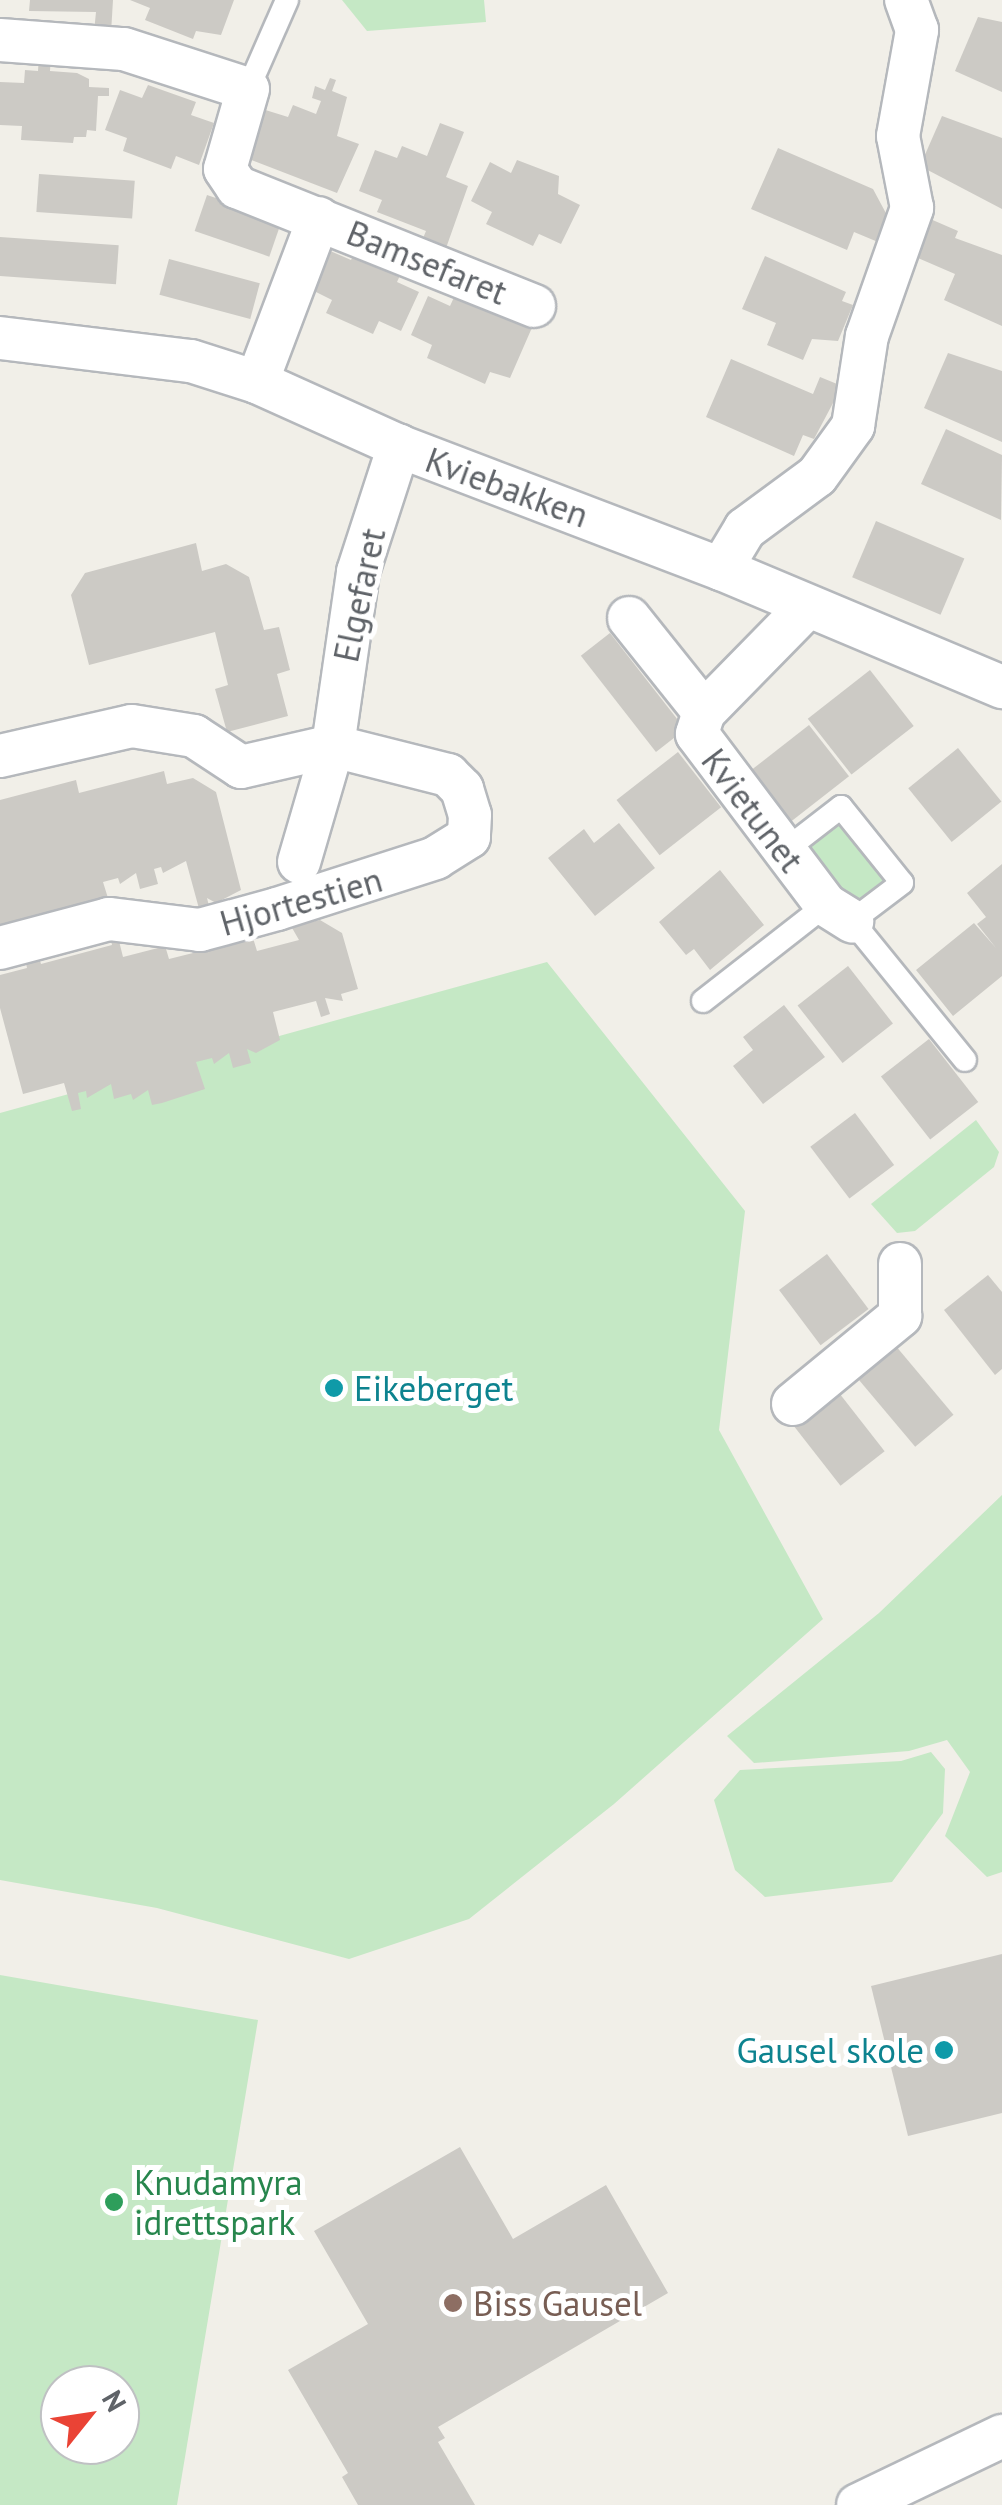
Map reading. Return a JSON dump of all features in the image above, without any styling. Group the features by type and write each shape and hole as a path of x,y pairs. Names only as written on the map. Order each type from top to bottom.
{"street":[{"path":"721,569 744,529 816,476 853,426 866,336 912,208 898,136 916,30 906,0"},
{"path":"0,40 124,49 248,89"},
{"name":"Bamsefaret","path":"248,89 225,169 237,186 534,306"},
{"name":"Bamsefaret","path":"256,382 319,218"},
{"name":"Kviebakken","path":"0,338 114,348 256,382 399,446 721,569 806,608 1002,687"},
{"name":"Elgefaret","path":"299,862 333,746 358,572 399,446"},
{"name":"Kvietunet","path":"806,608 698,720 701,744 784,851 839,913"},
{"name":"Kvietunet","path":"629,618 704,712"},
{"path":"0,756 132,726 194,736 241,767 333,746"},
{"name":"Hjortestien","path":"0,948 108,919 200,930 436,858 469,837 462,790 448,775 333,746"},
{"path":"793,1404 900,1316 900,1264"},
{"path":"858,2505 1002,2436"}],"lane":[{"path":"248,89 287,0"},
{"path":"784,851 842,807 902,883 839,913"},
{"name":"Kvietunet","path":"703,1002 839,913 965,1060"}],"green space":[{"path":"342,0 484,0 486,22 367,31"},
{"path":"841,807 902,883 852,921 784,851"},
{"path":"547,962 745,1211 719,1430 823,1619 614,1804 469,1919 349,1959 157,1908 0,1880 0,1113"},
{"path":"976,1120 999,1152 994,1167 915,1231 897,1233 871,1204"},
{"path":"1002,1495 1002,1872 987,1877 945,1836 970,1772 947,1740 909,1751 754,1763 727,1736 879,1613"},
{"path":"931,1752 945,1769 943,1813 892,1882 765,1897 735,1870 714,1800 740,1770 901,1761"},
{"name":"Knudamyra idrettspark","path":"0,1975 258,2020 177,2505 0,2505"}],"building":[{"path":"30,0 113,0 111,33 94,32 96,12 29,11"},
{"path":"130,0 234,0 221,35 196,31 193,39 145,20 150,8"},
{"path":"978,17 1002,22 1002,92 955,71"},
{"path":"39,55 51,55 50,71 77,73 89,79 89,87 109,88 109,96 98,96 96,131 87,130 86,137 74,137 73,143 21,140 22,126 0,125 0,82 24,83 25,70 38,71"},
{"path":"330,78 336,80 332,91 347,97 337,136 359,144 337,193 246,158 259,108 288,117 293,105 316,114 321,101 312,98 315,86 325,90"},
{"path":"148,85 196,102 191,115 214,123 199,165 176,156 171,169 123,151 127,138 105,130 120,90 142,98"},
{"path":"942,116 1002,138 1002,209 920,166"},
{"path":"440,123 464,132 446,177 468,186 445,251 421,243 426,231 377,212 382,200 359,191 375,150 397,158 402,146 427,156"},
{"path":"778,148 873,189 888,217 878,242 854,232 847,250 751,209"},
{"path":"517,160 559,176 558,194 580,205 561,244 539,234 533,246 486,224 492,212 471,201 490,162 511,173"},
{"path":"39,174 135,181 132,219 36,212"},
{"path":"207,195 282,221 269,257 195,231"},
{"path":"928,218 958,231 955,238 1002,255 1002,326 944,300 955,274 911,255"},
{"path":"0,237 119,245 116,284 0,276"},
{"path":"357,248 403,269 397,282 419,292 401,331 379,321 373,334 326,313 332,300 310,289 328,250 351,260"},
{"path":"765,256 846,292 842,301 853,305 838,341 812,339 803,360 767,345 776,323 742,309"},
{"path":"169,259 260,283 250,319 159,295"},
{"path":"456,293 534,323 510,378 490,372 485,384 427,358 432,345 411,335 428,296 450,306"},
{"path":"948,353 1002,371 1002,442 924,408"},
{"path":"731,359 813,394 820,377 842,386 814,439 803,435 794,456 706,417"},
{"path":"946,429 1002,455 1001,520 921,484"},
{"path":"876,521 964,559 941,615 852,577"},
{"path":"196,543 202,571 226,564 249,577 264,630 279,627 290,670 277,674 288,716 227,732 215,689 228,685 215,632 89,665 71,595 85,573"},
{"path":"610,633 685,729 656,752 581,656"},
{"path":"870,670 914,726 851,775 808,719"},
{"path":"809,725 849,776 789,823 749,772"},
{"path":"958,748 1001,802 952,842 908,788"},
{"path":"678,752 721,807 660,855 617,800"},
{"path":"164,771 167,784 193,778 216,792 241,890 216,903 207,898 211,914 201,916 186,861 163,873 161,867 154,869 158,884 140,889 136,873 120,884 118,878 103,882 112,911 102,914 98,899 89,901 91,907 65,907 0,930 0,800 76,780 79,793"},
{"path":"619,823 655,868 595,916 548,858 584,829 594,843"},
{"path":"1002,864 1002,976 953,1016 916,970 974,923 996,948 977,924 986,917 967,893"},
{"path":"720,870 764,925 710,970 694,949 686,955 659,922"},
{"path":"298,911 302,924 320,920 342,933 358,989 341,994 343,1001 325,998 330,1014 321,1017 316,1001 273,1012 280,1040 256,1053 247,1049 251,1063 233,1068 229,1053 214,1064 212,1058 196,1062 205,1089 162,1103 152,1105 148,1090 133,1100 131,1094 114,1099 111,1084 87,1098 86,1091 78,1093 81,1109 72,1111 64,1083 23,1094 0,1008 0,975 27,968 24,953 37,950 41,964 112,945 109,931 116,929 123,957 158,948 154,933 161,932 169,959 253,938 257,951 299,940 284,914"},
{"path":"848,966 893,1024 843,1063 798,1005"},
{"path":"784,1005 825,1057 763,1104 733,1066 753,1050 743,1037"},
{"path":"929,1039 978,1102 930,1140 881,1077"},
{"path":"855,1113 894,1165 849,1199 810,1147"},
{"path":"827,1254 869,1309 821,1345 779,1290"},
{"path":"988,1275 1002,1292 1002,1369 995,1375 944,1310"},
{"path":"895,1345 953,1415 915,1447 857,1377"},
{"path":"836,1389 885,1451 841,1486 792,1423"},
{"name":"Gausel skole","path":"1002,1954 1002,2113 908,2136 871,1986"},
{"path":"460,2147 513,2239 606,2185 668,2293 438,2427 445,2438 438,2442 475,2505 358,2505 342,2477 348,2473 288,2370 368,2324 314,2231"}],"place":[{"name":"Eikeberget","path":"334,1388"},
{"name":"Gausel skole","path":"944,2050"},
{"name":"Knudamyra idrettspark","path":"114,2202"},
{"name":"Biss Gausel","path":"453,2303"}]}
